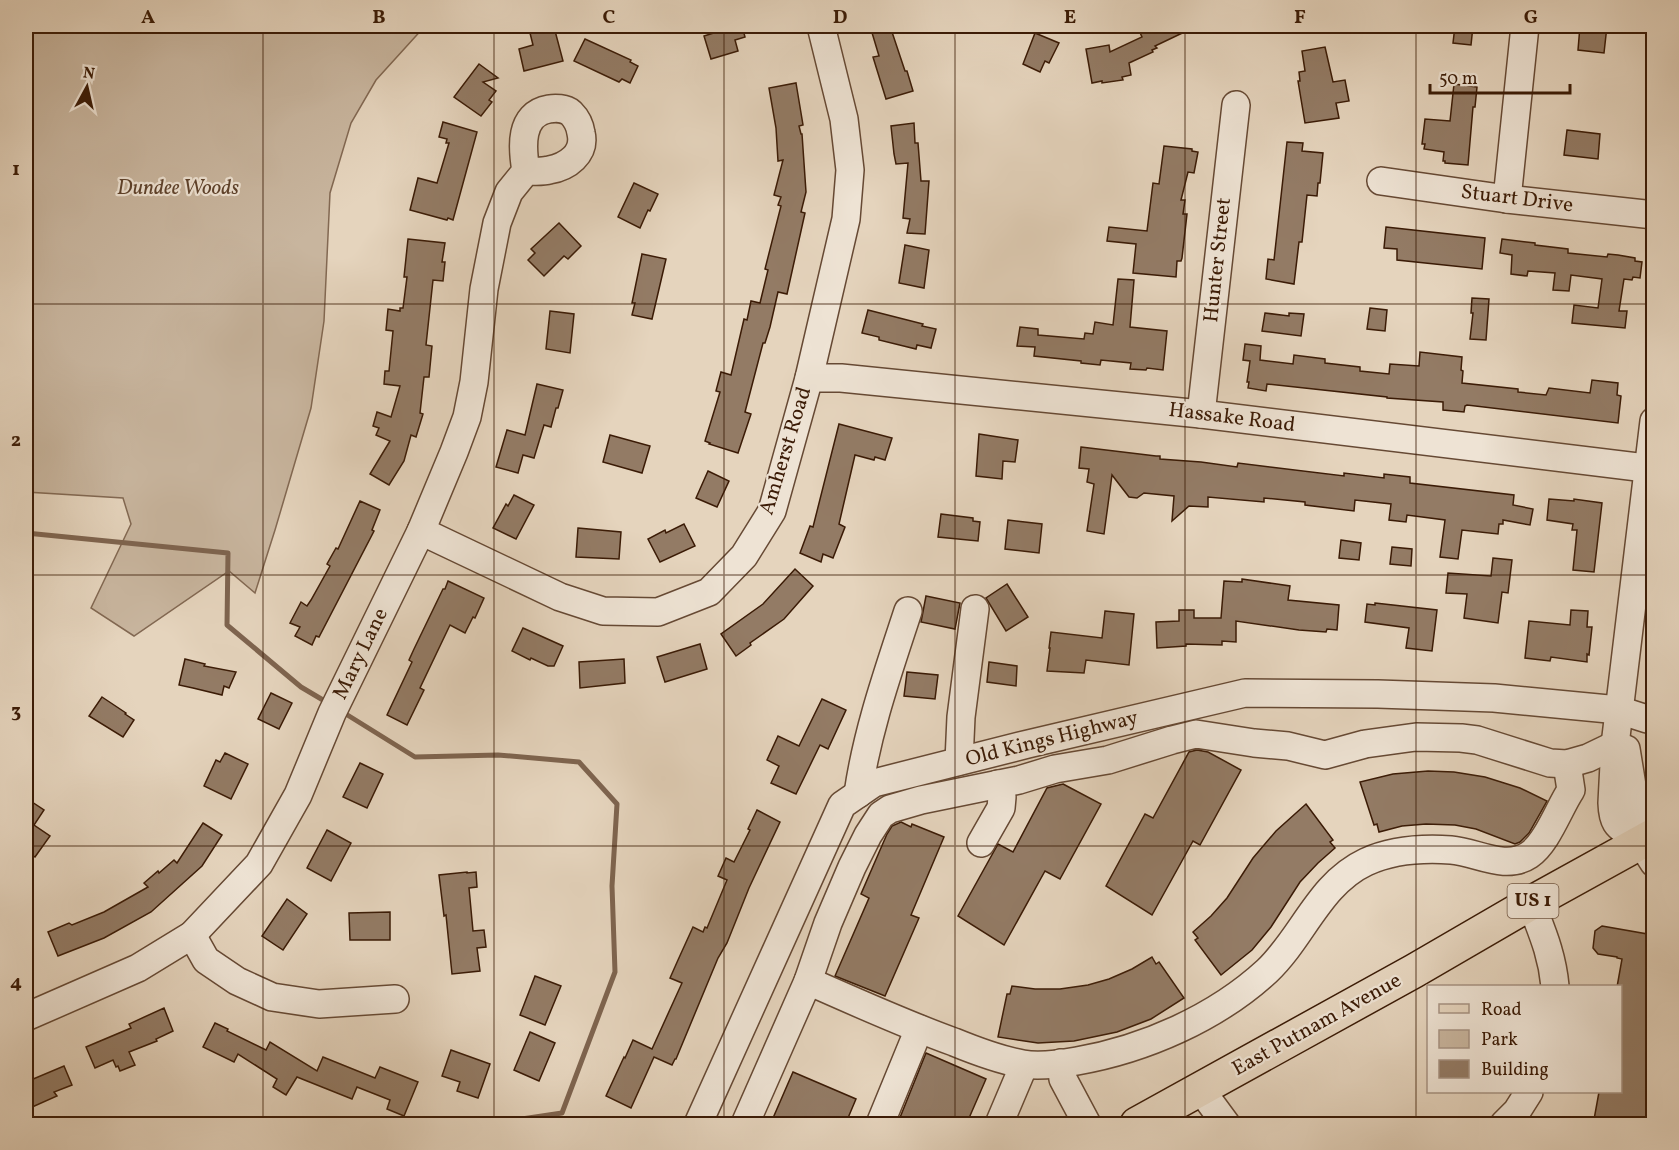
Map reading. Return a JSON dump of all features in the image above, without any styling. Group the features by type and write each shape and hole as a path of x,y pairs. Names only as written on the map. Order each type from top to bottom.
{"main road":[{"name":"East Putnam Avenue","path":"1137,1125 1414,971 1531,903 1649,846"}],"street":[{"name":"Amherst Road","path":"421,531 560,597 603,611 658,612 708,592 744,556 772,511 809,378 846,219 850,170 844,119 820,26"},
{"path":"1507,199 1525,26"},
{"name":"Hunter Street","path":"1201,414 1236,105"},
{"name":"Mary Lane","path":"26,1017 138,968 192,935 259,864 298,795 336,705 421,531 454,452 467,417 474,382 484,290 497,223 509,192 526,171"},
{"name":"Stuart Drive","path":"1381,181 1507,199 1653,215"},
{"name":"Hassake Road","path":"809,378 841,378 1201,414 1651,468"},
{"path":"1649,846 1623,830 1616,822 1612,803 1615,745 1651,468 1653,422"},
{"path":"959,761 961,717 975,609"},
{"path":"858,794 863,759 880,695 908,611"},
{"name":"Old Kings Highway","path":"698,1125 842,805 874,783 1245,693 1378,693 1494,698 1619,710 1653,719"},
{"path":"1619,710 1634,798 1640,810 1649,846"},
{"path":"745,1125 808,981 828,923 852,867 880,815 890,809 1055,769 1108,760 1196,734 1288,746 1325,755 1365,744 1416,737 1461,738 1477,740 1550,763 1567,764 1588,758 1615,745"},
{"path":"808,981 919,1029 992,1056 1024,1065 1061,1064 1122,1051 1150,1042 1227,1002 1245,990 1278,960 1322,897 1347,873 1367,862 1415,849 1470,852 1507,862 1516,861 1531,854 1545,837 1571,790 1567,764"},
{"path":"981,843 1001,808 1002,797 998,784"},
{"path":"1571,790 1612,803"},
{"path":"1531,903 1548,947 1555,985"},
{"path":"192,935 206,960 237,981 272,997 319,1004 395,999"},
{"path":"880,1125 919,1029"},
{"path":"1061,1064 1063,1079 1087,1125"},
{"path":"999,1125 1024,1065"},
{"path":"1201,1090 1226,1125"},
{"path":"1504,1125 1517,1111 1527,1093"}],"green space":[{"name":"Dundee Woods","path":"26,26 425,26 376,80 351,123 330,193 324,321 311,408 255,593 229,571 134,636 91,608 131,524 123,498 26,492"}],"building":[{"path":"742,26 745,37 735,40 738,51 711,59 704,36"},
{"path":"870,26 890,26 913,91 886,99 873,57 879,56"},
{"path":"1137,26 1197,26 1155,46 1157,48 1152,50 1153,52 1129,63 1131,75 1122,77 1123,80 1092,83 1086,49 1109,45 1110,52 1142,37"},
{"path":"1455,26 1473,26 1471,45 1453,43"},
{"path":"1580,26 1607,26 1604,53 1578,50"},
{"path":"554,27 563,61 524,71 519,49 533,45 530,33"},
{"path":"1035,33 1059,43 1049,63 1045,61 1040,72 1023,64"},
{"path":"585,39 631,60 630,62 638,66 630,83 622,79 619,82 574,61"},
{"path":"1325,47 1333,82 1345,80 1349,101 1336,103 1339,118 1305,123 1298,81 1300,81 1299,72 1305,71 1302,51"},
{"path":"479,64 498,78 483,82 496,91 489,100 492,102 481,116 454,97"},
{"path":"796,83 803,125 799,126 802,134 806,192 801,212 805,213 787,294 778,292 770,327 765,343 763,343 745,412 751,414 738,453 705,441 720,392 716,391 721,372 731,375 744,319 747,320 751,301 760,303 768,270 765,269 781,206 778,205 781,197 774,195 783,160 778,161 776,128 769,88"},
{"path":"1454,84 1477,87 1468,165 1445,163 1443,161 1444,152 1424,149 1425,144 1422,144 1425,119 1450,121"},
{"path":"443,122 477,132 453,220 410,210 418,178 437,183 449,143 446,143 447,139 439,137"},
{"path":"914,123 921,181 929,181 925,234 907,233 910,219 903,218 908,163 896,164 891,126"},
{"path":"1567,130 1600,134 1598,159 1564,155"},
{"path":"1287,142 1303,143 1302,151 1323,153 1317,196 1307,195 1302,242 1299,242 1294,284 1266,279 1268,259 1274,260"},
{"path":"1164,146 1192,149 1198,152 1194,173 1188,172 1181,200 1185,200 1183,214 1187,214 1182,258 1181,261 1177,261 1176,277 1133,273 1136,244 1107,241 1109,227 1147,231 1153,183 1159,184"},
{"path":"634,183 658,194 640,228 618,217"},
{"path":"559,223 581,246 568,259 564,256 544,276 528,260 535,253 531,249"},
{"path":"1386,227 1485,238 1482,269 1397,260 1397,249 1384,248"},
{"path":"408,239 445,243 442,262 445,262 443,281 433,280 426,345 432,346 429,377 424,377 420,413 423,414 416,437 411,435 404,461 389,485 370,474 390,441 376,435 379,428 373,426 377,412 391,417 400,386 384,384 385,371 389,371 393,331 386,330 388,309 400,311 400,308 403,308"},
{"path":"1502,239 1568,249 1568,253 1607,257 1608,254 1618,255 1635,258 1635,261 1642,262 1640,278 1624,279 1619,311 1627,311 1625,328 1572,323 1574,305 1598,308 1602,279 1571,275 1569,291 1553,290 1555,273 1528,271 1527,276 1511,274 1512,255 1500,253"},
{"path":"905,245 929,250 924,288 899,283"},
{"path":"642,254 666,259 652,319 632,315 635,303 632,303"},
{"path":"1118,279 1134,280 1130,327 1167,331 1163,370 1130,369 1131,363 1101,360 1100,365 1034,356 1035,347 1017,346 1020,327 1038,329 1038,335 1084,339 1085,333 1093,334 1095,322 1113,325"},
{"path":"1472,298 1489,299 1486,340 1470,339"},
{"path":"1370,308 1387,310 1385,331 1367,329"},
{"path":"868,310 936,329 931,348 917,345 916,349 879,340 879,337 862,333"},
{"path":"550,311 574,314 570,353 546,349"},
{"path":"1265,313 1289,316 1289,313 1304,314 1301,336 1262,331"},
{"path":"1245,344 1261,346 1260,360 1293,364 1294,355 1325,359 1325,363 1360,367 1360,371 1389,374 1390,364 1419,366 1420,352 1462,357 1462,383 1518,389 1518,392 1546,395 1549,388 1590,393 1592,380 1618,383 1617,395 1621,396 1618,423 1467,405 1464,412 1443,410 1443,402 1267,384 1266,391 1248,388 1250,361 1243,360"},
{"path":"537,384 563,390 551,427 544,425 534,458 523,455 518,473 496,467 507,430 525,435"},
{"path":"839,424 892,438 885,460 875,457 874,460 855,455 839,524 845,527 833,558 823,554 821,562 800,553 810,526 813,527"},
{"path":"979,434 1018,440 1015,462 1003,461 1002,479 976,476"},
{"path":"610,435 650,446 642,473 603,462"},
{"path":"1081,447 1160,456 1160,459 1237,467 1238,463 1344,476 1344,473 1384,478 1384,474 1410,477 1410,483 1514,495 1513,505 1533,509 1530,525 1503,520 1503,524 1499,524 1498,534 1462,530 1458,559 1440,557 1445,520 1407,515 1406,522 1389,520 1391,504 1355,500 1354,511 1305,505 1305,502 1264,498 1264,502 1208,497 1208,507 1189,506 1172,521 1174,496 1144,493 1137,498 1129,497 1112,475 1104,534 1087,531 1094,484 1087,482 1089,469 1079,468"},
{"path":"708,471 729,481 717,507 696,498"},
{"path":"514,495 534,505 516,539 493,528 506,504 508,506"},
{"path":"1549,499 1574,501 1574,499 1602,503 1594,572 1573,570 1577,530 1572,530 1573,524 1547,520"},
{"path":"360,501 380,510 372,530 374,531 319,637 316,636 312,645 295,636 300,627 290,623 301,602 307,606 311,600 330,566 327,564 336,548 338,549"},
{"path":"941,514 973,518 973,521 980,522 978,541 938,537"},
{"path":"1008,520 1042,524 1039,553 1005,549"},
{"path":"684,524 695,546 660,562 648,539"},
{"path":"578,528 621,532 619,559 576,557"},
{"path":"1341,540 1361,543 1359,560 1339,558"},
{"path":"1392,547 1412,549 1411,566 1390,564"},
{"path":"1493,558 1512,560 1508,593 1502,592 1498,623 1464,618 1467,594 1446,593 1448,573 1491,576"},
{"path":"795,569 813,586 784,619 736,656 721,634 763,604"},
{"path":"1242,579 1290,586 1288,600 1339,605 1337,630 1327,629 1326,632 1299,630 1236,621 1236,642 1222,641 1222,645 1186,644 1186,646 1157,648 1156,622 1179,621 1179,610 1194,610 1194,618 1221,618 1224,581 1242,582"},
{"path":"448,581 484,598 465,633 450,625 420,688 424,690 407,725 387,715 412,662 409,660 414,649"},
{"path":"1007,584 1028,617 1006,631 986,598"},
{"path":"926,596 960,603 955,629 921,622"},
{"path":"1375,603 1437,610 1432,651 1406,648 1409,628 1365,622 1367,604 1375,605"},
{"path":"1571,610 1588,611 1587,627 1592,627 1587,662 1551,657 1550,661 1525,658 1529,621 1570,625"},
{"path":"1105,611 1134,614 1129,665 1086,660 1084,673 1047,671 1051,632 1102,638"},
{"path":"523,628 563,646 554,666 548,666 531,658 530,660 512,651"},
{"path":"700,644 707,669 665,682 657,657"},
{"path":"185,659 205,664 204,666 236,672 229,688 224,686 222,695 179,685"},
{"path":"624,659 625,683 580,688 579,662"},
{"path":"989,662 1017,666 1016,686 987,682"},
{"path":"907,672 938,675 935,699 904,696"},
{"path":"271,693 292,703 279,729 258,719"},
{"path":"102,697 134,720 123,737 89,716"},
{"path":"822,699 846,710 828,749 820,745 796,794 771,783 779,766 767,760 778,736 799,746"},
{"path":"1197,750 1208,752 1241,770 1200,845 1193,841 1152,915 1106,886 1145,814 1153,818 1189,752"},
{"path":"225,753 248,764 231,799 204,786 216,760 220,762"},
{"path":"360,763 383,774 367,808 343,797"},
{"path":"1428,771 1485,777 1520,788 1547,801 1529,833 1515,844 1476,829 1455,825 1402,826 1379,832 1377,824 1374,825 1360,782 1393,774"},
{"path":"1063,784 1101,804 1060,879 1045,871 1004,945 958,916 998,844 1013,852 1047,788"},
{"path":"26,798 44,810 34,825 50,836 35,857 26,851"},
{"path":"1306,804 1333,840 1330,842 1335,848 1300,882 1271,927 1252,950 1221,975 1195,940 1198,938 1193,932 1227,898 1253,858 1276,831"},
{"path":"757,810 780,822 749,888 727,943 718,958 676,1059 672,1065 654,1057 631,1108 606,1096 633,1040 652,1049 682,983 670,978 693,927 703,932 705,927 707,928 727,880 718,876 726,858 734,862"},
{"path":"901,822 944,837 911,915 919,918 885,996 835,976 869,898 861,894 887,834 892,826"},
{"path":"203,823 222,835 202,866 151,912 104,938 58,956 48,932 104,912 148,887 144,883 158,871 159,873 174,860 177,863"},
{"path":"327,830 351,843 331,881 307,868"},
{"path":"476,872 477,887 469,888 473,931 484,930 486,947 477,948 480,971 452,974 439,875"},
{"path":"287,899 307,914 283,950 262,936"},
{"path":"390,912 390,940 350,940 349,913"},
{"path":"1602,926 1653,935 1653,1125 1593,1125 1599,1093 1622,1093 1622,985 1617,985 1622,959 1598,954 1593,948 1595,931"},
{"path":"1152,957 1156,964 1159,962 1184,998 1151,1019 1117,1032 1074,1041 1038,1043 998,1037 1007,994 1010,994 1012,986 1060,989 1088,985 1132,969"},
{"path":"535,976 561,986 545,1025 520,1015"},
{"path":"164,1008 173,1031 156,1039 157,1041 129,1052 135,1065 120,1071 113,1060 95,1068 86,1047 131,1028 129,1024"},
{"path":"215,1023 266,1050 270,1042 317,1071 323,1057 375,1078 380,1067 418,1082 404,1116 387,1109 390,1100 357,1087 352,1099 297,1077 286,1095 273,1087 277,1079 238,1054 234,1062 203,1047"},
{"path":"530,1032 555,1043 539,1081 514,1070"},
{"path":"451,1050 490,1064 478,1098 457,1091 460,1082 442,1076"},
{"path":"926,1053 986,1079 966,1125 897,1125"},
{"path":"64,1066 72,1085 54,1092 57,1096 30,1108 26,1099 26,1082"},
{"path":"793,1072 856,1099 845,1125 770,1125"}],"waterway":[{"path":"26,533 228,553 227,625 301,687 328,703"},
{"path":"341,711 415,757 498,755 579,762 617,804 612,886 615,972 562,1113 494,1124"}]}
